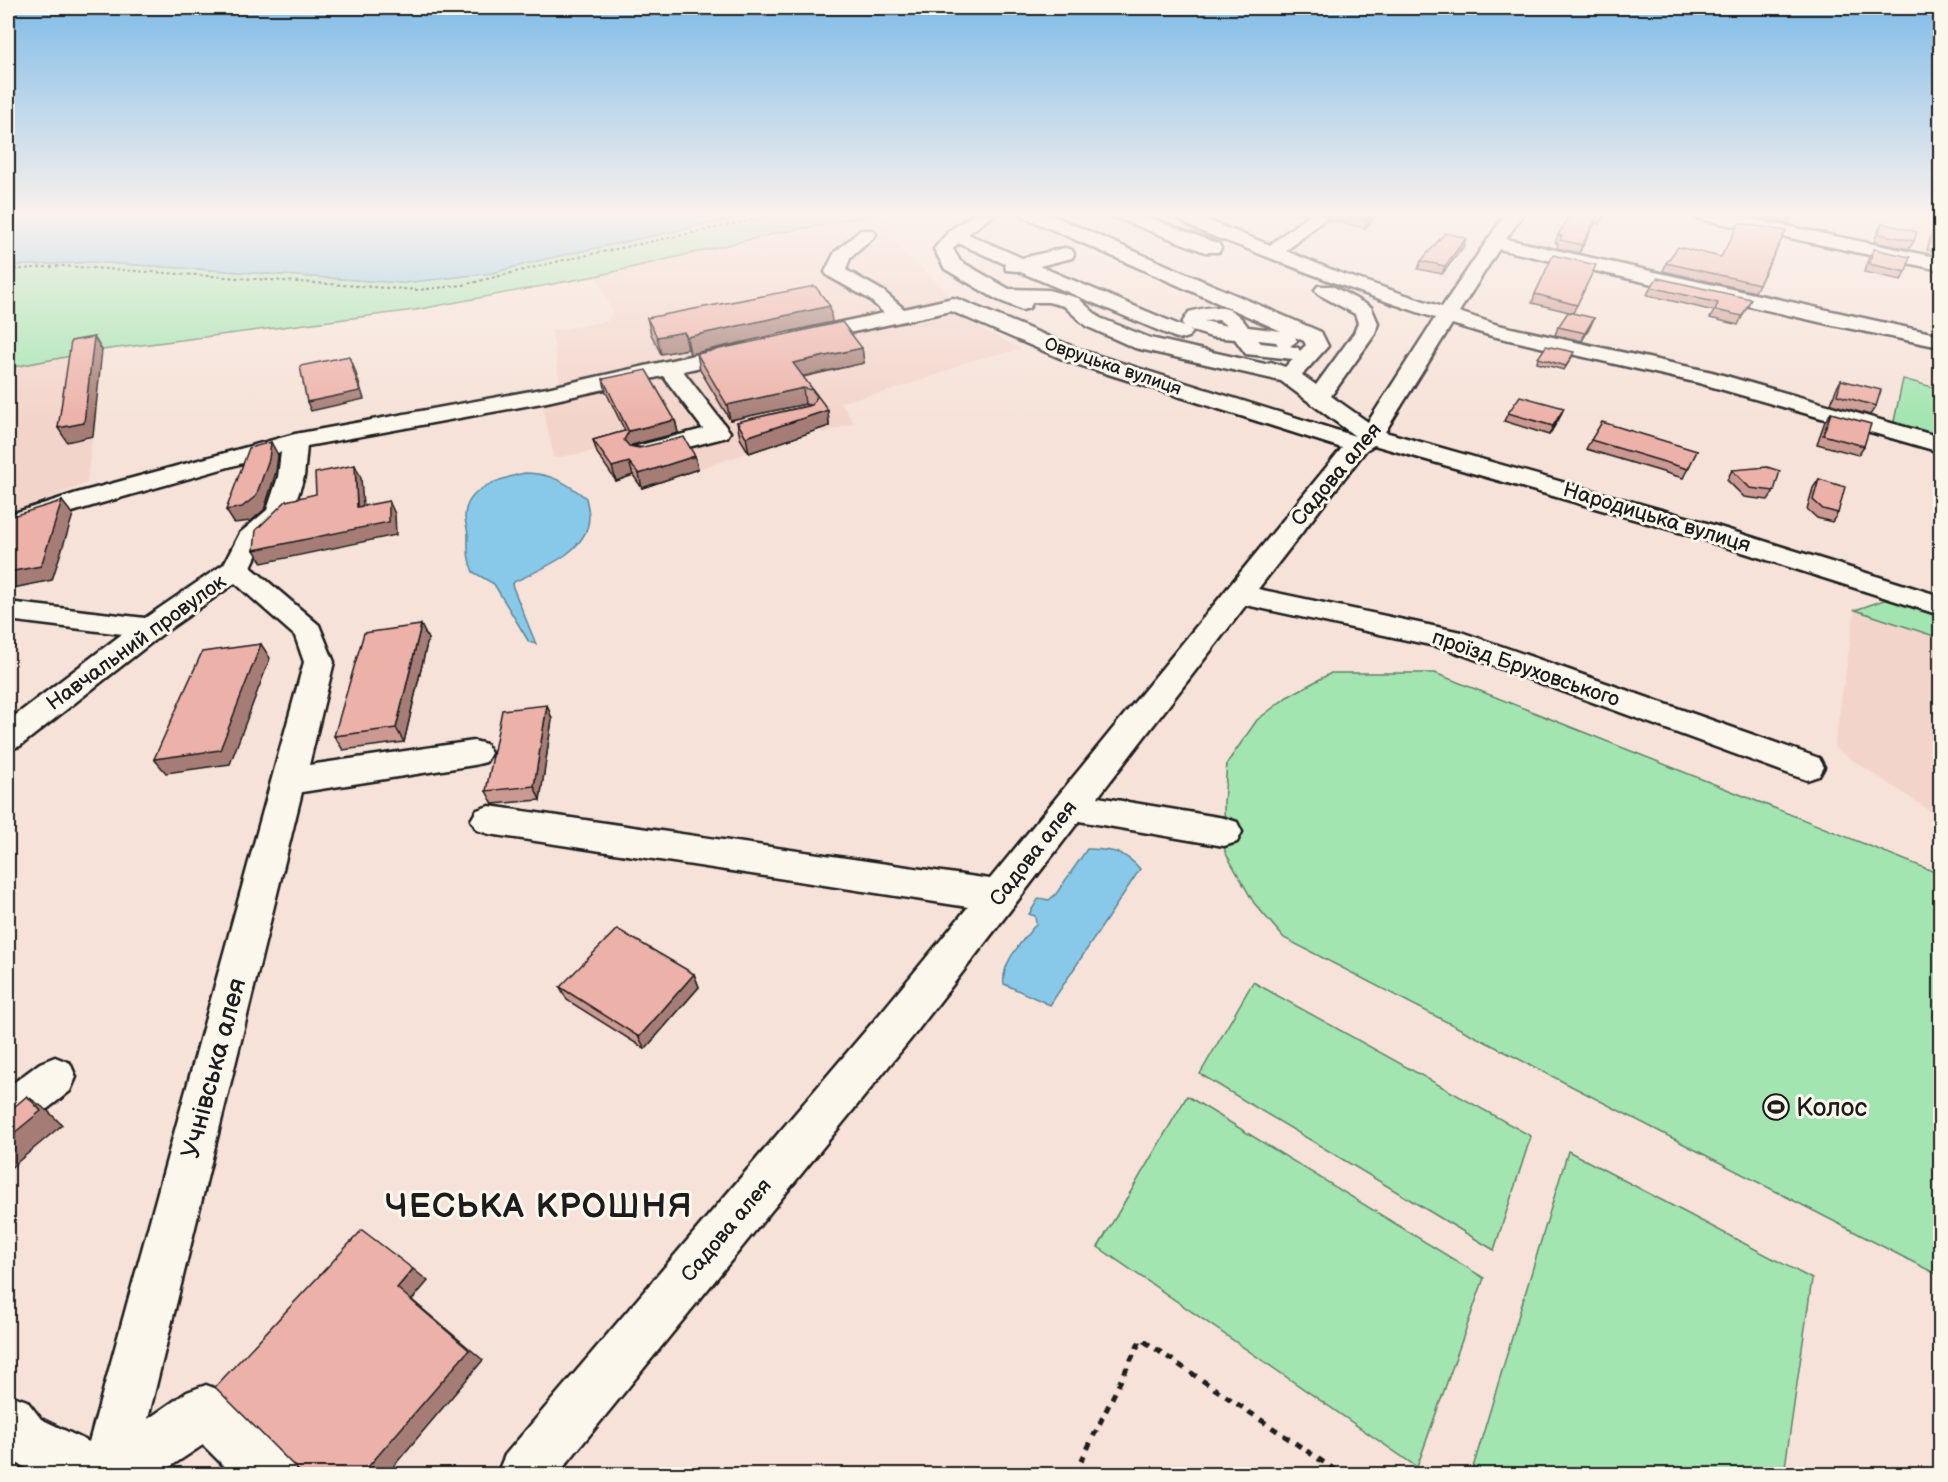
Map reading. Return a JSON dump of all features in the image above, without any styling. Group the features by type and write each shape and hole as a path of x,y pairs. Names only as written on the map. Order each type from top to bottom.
{"street":[{"path":"853,282 876,295 899,315"},
{"path":"953,282 938,298 953,304"},
{"path":"991,282 1003,295 1061,321 1157,360 1246,389"},
{"path":"1058,282 1285,385"},
{"path":"1157,289 1173,282"},
{"path":"1196,282 1313,337 1317,346 1285,385"},
{"path":"1200,282 1360,340"},
{"path":"1306,282 1335,293 1364,311 1368,323 1360,340 1319,396"},
{"path":"1350,282 1492,330 1704,377 1941,445"},
{"name":"Садова алея","path":"524,1474 898,1022 1364,440 1469,282"},
{"path":"1670,282 1941,341"},
{"path":"1003,295 1048,296 1071,302 1094,322 1143,343 1319,396 1364,440"},
{"path":"1116,307 1136,298"},
{"path":"8,524 86,499 295,441 547,395 953,304"},
{"name":"Овруцька вулиця","path":"953,304 1075,356 1364,440"},
{"path":"1239,332 1254,349 1271,353 1284,352 1306,358"},
{"path":"642,452 729,429 668,367"},
{"name":"Народицька вулиця","path":"1364,440 1688,526 1941,606"},
{"path":"236,569 250,540 279,513 291,477 295,441"},
{"name":"Навчальний провулок","path":"8,738 150,628 236,569"},
{"name":"Учнівська алея","path":"107,1474 319,662 308,633 236,569"},
{"name":"проїзд Бруховського","path":"1239,594 1450,639 1807,767"},
{"path":"8,611 150,628"},
{"path":"288,781 474,753"},
{"path":"1070,806 1224,832"},
{"path":"489,820 999,896"},
{"path":"8,1113 55,1077"},
{"path":"113,1474 206,1411 270,1474"},
{"path":"12,1436 96,1474"}],"path":[{"path":"302,282 418,290 474,282"},
{"path":"1075,1474 1141,1339 1341,1474"}],"shaded area":[{"path":"599,282 937,282 965,320 1021,349 969,361 937,375 886,392 840,402 854,423 823,433 819,429 642,488 633,475 616,481 595,451 554,458 543,407 560,385 552,331 608,321 612,311"},
{"path":"102,350 87,483 25,508 24,521 8,530 8,368"},
{"path":"1855,610 1940,638 1940,817 1834,748"}],"green space":[{"path":"8,282 563,282 415,310 102,350 8,368"},
{"path":"1903,379 1940,389 1940,438 1893,426"},
{"path":"1887,599 1940,614 1940,638 1855,610"},
{"name":"Колос","path":"1331,673 1435,673 1940,874 1940,1276 1284,938 1254,903 1225,852 1224,803 1227,763 1257,720 1287,697"},
{"path":"1253,982 1531,1136 1494,1250 1200,1074"},
{"path":"1187,1096 1484,1278 1417,1467 1098,1247"},
{"path":"1568,1151 1812,1279 1784,1474 1471,1474"}],"water":[{"path":"525,473 550,477 572,488 586,498 589,515 587,530 572,550 512,585 536,644 529,642 494,584 473,572 469,558 465,519 471,498 478,491 496,481"},
{"path":"1087,849 1116,852 1128,858 1140,869 1050,1005 1004,984 1004,976 1009,960 1036,924 1035,916 1029,914 1039,898 1049,900 1056,894"}],"building":[{"path":"1540,282 1588,282 1577,305 1535,294"},
{"path":"1654,282 1676,282 1751,299 1742,316 1715,310 1718,303 1651,287"},
{"path":"815,286 830,306 687,337 684,332 657,337 647,318"},
{"path":"1568,312 1594,318 1585,333 1558,327"},
{"path":"842,322 862,348 793,363 828,410 746,437 737,422 812,405 817,396 812,390 803,388 727,405 697,354"},
{"path":"94,337 84,423 58,428 71,341"},
{"path":"1546,346 1574,352 1566,366 1538,358"},
{"path":"349,356 360,391 307,402 300,366"},
{"path":"646,370 675,420 629,431 624,440 629,446 639,448 684,437 695,456 639,474 629,462 612,467 593,440 628,430 603,379"},
{"path":"1841,380 1881,390 1876,406 1837,395"},
{"path":"1520,396 1564,408 1553,426 1508,413"},
{"path":"1831,413 1871,424 1864,446 1823,435"},
{"path":"1602,422 1697,451 1688,469 1591,440"},
{"path":"271,442 269,459 256,496 242,507 226,510 249,448"},
{"path":"355,465 357,507 389,501 389,522 254,550 256,530 286,501 316,494 315,473"},
{"path":"1767,467 1780,471 1774,491 1750,488 1732,470"},
{"path":"1819,479 1845,487 1838,513 1823,509 1813,500"},
{"path":"62,501 41,566 8,572 8,528 12,516"},
{"path":"421,625 396,728 334,736 364,633"},
{"path":"261,644 220,750 154,759 202,652"},
{"path":"547,705 534,786 486,791 502,710"},
{"path":"617,929 694,974 639,1037 560,987"},
{"path":"27,1096 41,1111 8,1138 8,1112"},
{"path":"362,1230 413,1269 397,1288 469,1350 362,1474 302,1474 215,1387"}],"place":[{"name":"Колос","path":"1776,1107"}],"district":[{"name":"ЧЕСЬКА КРОШНЯ","path":"539,1205"}]}
